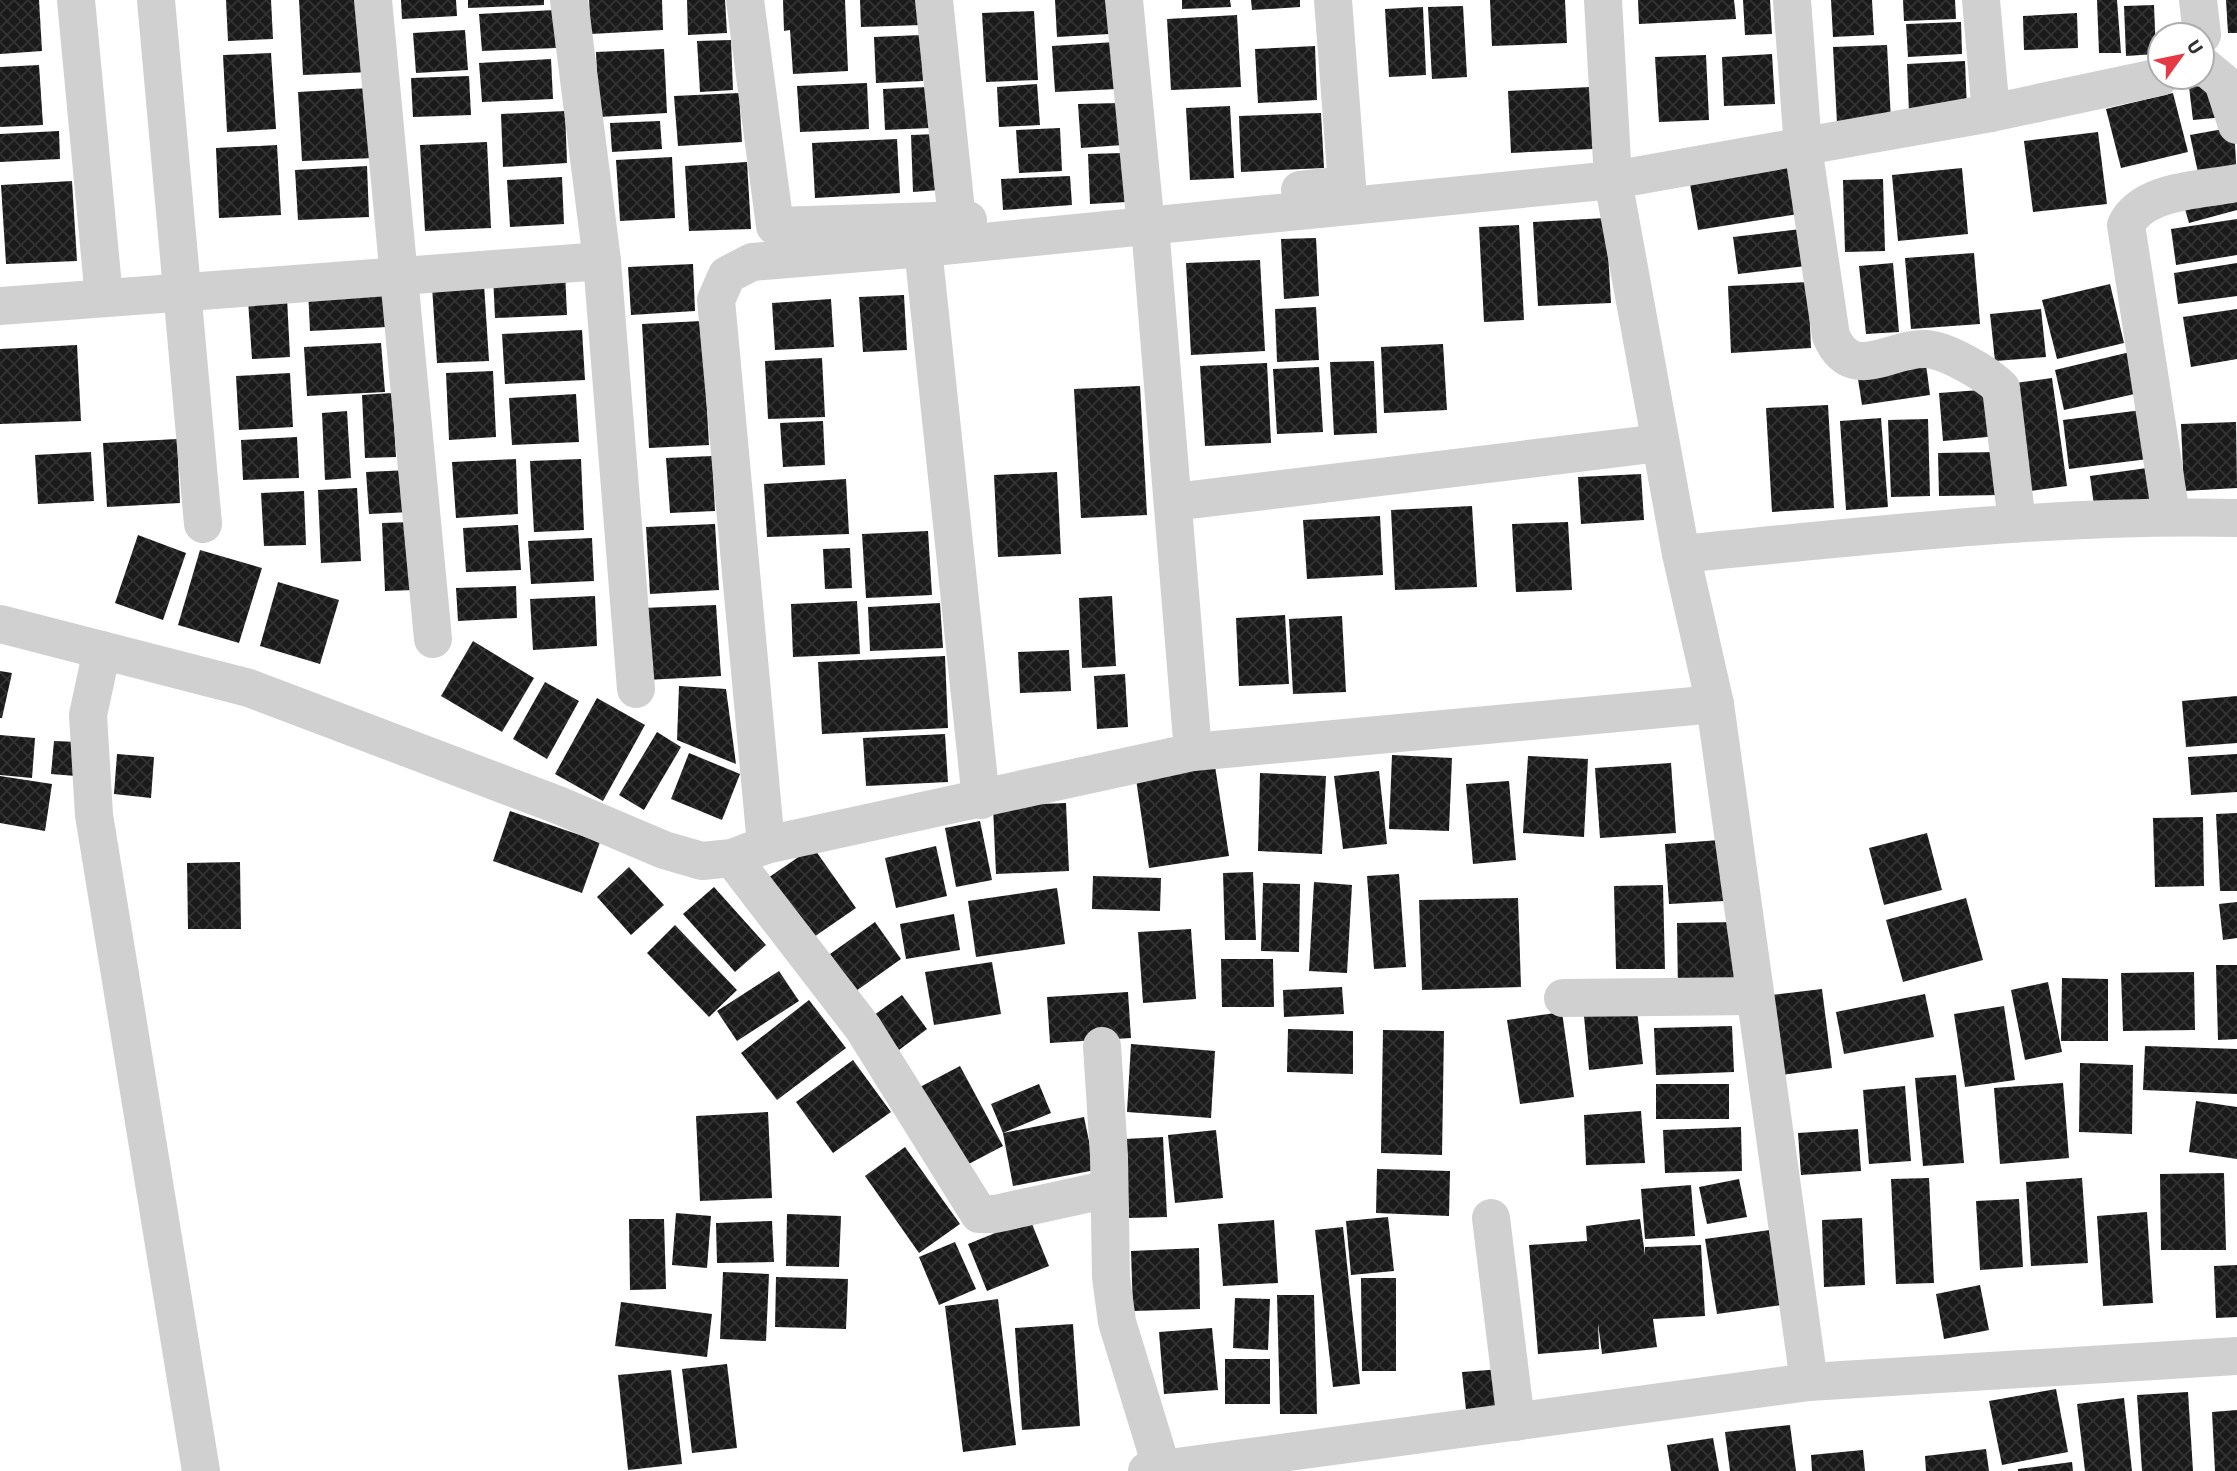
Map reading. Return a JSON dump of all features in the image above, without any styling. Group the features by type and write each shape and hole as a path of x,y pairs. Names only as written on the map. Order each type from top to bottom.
{"street":[{"path":"76,0 104,298"},
{"path":"156,0 185,292 204,524"},
{"path":"373,0 433,639"},
{"path":"569,0 602,261 636,688"},
{"path":"745,0 775,226 1147,216 1613,180 1991,113 2146,80"},
{"path":"934,0 957,220"},
{"path":"1124,0 1174,502 1193,752"},
{"path":"1109,1189 995,1214 979,1214 749,852 716,300 727,275 752,262 923,248 1347,185 1333,0"},
{"path":"1603,0 1613,180 1681,554 1715,704 1809,1382"},
{"path":"1792,0 1803,147 1831,337 1836,349 1847,358 1864,362 1921,348 1936,350 1994,381 2001,388 2017,523"},
{"path":"1981,0 1991,113"},
{"path":"2198,0 2200,21"},
{"path":"2216,71 2223,82 2237,125"},
{"path":"2171,516 2126,225 2136,210 2151,201 2237,183"},
{"path":"923,248 981,800"},
{"path":"0,306 602,261"},
{"path":"1174,502 1660,443"},
{"path":"1681,554 2017,523 2171,516 2237,518"},
{"path":"0,624 248,688 558,805 664,850 702,860 749,852 1193,752 1715,704"},
{"path":"102,650 88,715 94,815 201,1471"},
{"path":"1563,998 1755,996"},
{"path":"1102,1046 1111,1277 1117,1321 1155,1470 1222,1466 1809,1382 2237,1356"},
{"path":"1491,1218 1516,1422"}],"building":[{"path":"0,0 39,0 42,51 0,54"},
{"path":"226,0 271,0 273,39 228,41"},
{"path":"299,0 366,0 370,72 303,75"},
{"path":"401,0 456,0 457,16 402,19"},
{"path":"468,0 544,0 544,5 468,8"},
{"path":"589,0 662,0 663,30 591,34"},
{"path":"687,0 725,0 727,33 688,35"},
{"path":"783,0 845,0 848,71 793,74 790,30 784,31"},
{"path":"860,0 920,0 922,25 861,27"},
{"path":"1055,0 1108,0 1109,34 1057,37"},
{"path":"1182,0 1230,0 1231,7 1182,9"},
{"path":"1251,0 1300,0 1300,7 1252,10"},
{"path":"1490,0 1565,0 1567,43 1492,46"},
{"path":"1638,0 1734,0 1736,19 1639,24"},
{"path":"1743,0 1770,0 1772,34 1745,35"},
{"path":"1831,0 1872,0 1874,35 1833,37"},
{"path":"1903,0 1955,0 1956,19 1904,21"},
{"path":"2097,0 2117,0 2121,53 2099,53"},
{"path":"2226,0 2237,0 2237,33 2228,33"},
{"path":"2154,5 2155,21 2146,21 2146,55 2126,56 2124,6"},
{"path":"1463,6 1467,77 1432,79 1428,7"},
{"path":"1423,7 1426,75 1389,77 1385,9"},
{"path":"554,10 556,48 482,51 479,14"},
{"path":"1034,11 1038,80 986,82 982,13"},
{"path":"2077,13 2078,48 2024,50 2023,16"},
{"path":"1237,15 1241,87 1171,90 1167,19"},
{"path":"1961,22 1962,54 1908,57 1906,24"},
{"path":"465,30 468,70 416,73 413,33"},
{"path":"921,35 923,81 876,83 874,37"},
{"path":"731,40 733,90 700,92 697,41"},
{"path":"1115,42 1117,89 1055,92 1052,46"},
{"path":"1887,45 1891,121 1837,123 1833,47"},
{"path":"1315,46 1317,100 1258,103 1255,49"},
{"path":"664,49 667,113 599,117 596,52"},
{"path":"271,53 276,129 227,132 223,55"},
{"path":"1772,54 1775,104 1724,106 1722,57"},
{"path":"1706,55 1709,120 1659,122 1655,57"},
{"path":"551,59 553,99 482,102 479,63"},
{"path":"1965,61 1967,110 1909,113 1907,64"},
{"path":"39,65 43,125 0,127 0,67"},
{"path":"469,76 471,115 413,117 411,78"},
{"path":"867,83 869,129 800,132 797,86"},
{"path":"1037,84 1040,125 999,127 997,87"},
{"path":"2216,84 2221,84 2225,117 2193,120 2189,91 2216,91"},
{"path":"928,87 930,128 885,130 883,89"},
{"path":"1590,87 1593,149 1511,153 1508,91"},
{"path":"370,88 374,158 302,161 298,92"},
{"path":"739,93 742,142 678,146 674,96"},
{"path":"2173,93 2188,152 2121,168 2106,109"},
{"path":"1120,103 1123,145 1081,148 1078,104"},
{"path":"1230,106 1234,178 1190,180 1186,108"},
{"path":"565,111 567,163 503,167 501,114"},
{"path":"1321,113 1324,168 1241,172 1239,116"},
{"path":"660,121 662,149 612,152 610,123"},
{"path":"2234,127 2237,179 2201,187 2190,135"},
{"path":"1060,128 1062,171 1019,173 1016,130"},
{"path":"59,131 60,159 0,162 0,134"},
{"path":"2098,132 2107,204 2033,212 2024,141"},
{"path":"937,134 940,190 913,192 911,135"},
{"path":"897,139 900,193 815,198 812,143"},
{"path":"487,142 491,228 425,231 420,145"},
{"path":"277,145 281,215 219,218 216,148"},
{"path":"1123,153 1126,202 1090,204 1088,154"},
{"path":"672,157 675,218 620,221 616,160"},
{"path":"1795,161 1804,213 1698,230 1689,178"},
{"path":"747,162 751,229 689,231 685,166"},
{"path":"367,166 369,217 298,220 295,170"},
{"path":"1962,168 1968,234 1898,241 1892,175"},
{"path":"1070,176 1072,205 1003,210 1001,179"},
{"path":"562,177 564,224 510,227 507,180"},
{"path":"1883,179 1885,251 1845,252 1843,180"},
{"path":"72,181 77,261 6,264 1,185"},
{"path":"2237,187 2237,210 2189,223 2183,202"},
{"path":"1606,218 1611,303 1538,306 1533,222"},
{"path":"2237,219 2237,255 2176,265 2171,229"},
{"path":"1519,225 1524,320 1484,322 1479,227"},
{"path":"1801,229 1806,266 1738,274 1733,237"},
{"path":"1316,238 1319,296 1284,299 1281,239"},
{"path":"1974,253 1980,324 1911,329 1905,258"},
{"path":"1260,260 1265,351 1191,355 1186,263"},
{"path":"1893,263 1899,332 1866,334 1859,266"},
{"path":"2237,263 2237,296 2178,304 2174,273"},
{"path":"693,264 695,311 631,315 628,267"},
{"path":"565,271 567,315 495,318 493,275"},
{"path":"1808,282 1811,348 1731,353 1728,286"},
{"path":"484,284 489,361 437,363 432,286"},
{"path":"2110,284 2124,343 2057,359 2042,300"},
{"path":"385,285 387,327 310,331 308,289"},
{"path":"904,295 907,350 863,352 859,297"},
{"path":"287,298 290,357 252,359 248,300"},
{"path":"831,299 834,347 775,350 772,303"},
{"path":"1316,307 1319,360 1277,362 1275,309"},
{"path":"2041,309 2046,357 1995,361 1990,314"},
{"path":"2237,309 2237,359 2191,367 2183,317"},
{"path":"702,321 709,445 649,448 642,324"},
{"path":"582,330 585,380 505,384 502,334"},
{"path":"381,343 385,392 307,396 304,347"},
{"path":"1443,344 1447,410 1384,413 1381,347"},
{"path":"77,345 81,421 0,424 0,349"},
{"path":"2130,352 2139,393 2064,410 2055,370"},
{"path":"822,358 825,417 768,419 765,361"},
{"path":"1374,361 1377,433 1334,435 1330,362"},
{"path":"1267,363 1271,443 1205,446 1200,366"},
{"path":"1926,364 1930,395 1862,405 1857,373"},
{"path":"1319,367 1323,432 1277,434 1273,369"},
{"path":"493,371 496,437 449,440 446,373"},
{"path":"290,373 293,427 239,430 236,376"},
{"path":"2052,378 2067,486 2022,492 2007,384"},
{"path":"1140,386 1147,515 1081,518 1074,389"},
{"path":"1994,389 1998,436 1943,441 1939,393"},
{"path":"392,393 396,457 365,458 362,395"},
{"path":"576,394 579,442 512,445 509,398"},
{"path":"1828,405 1834,508 1772,512 1766,408"},
{"path":"2142,410 2148,459 2069,469 2063,420"},
{"path":"347,411 351,478 325,480 322,413"},
{"path":"1881,418 1888,507 1846,510 1840,421"},
{"path":"1928,419 1930,496 1891,497 1888,420"},
{"path":"823,421 825,465 783,467 780,423"},
{"path":"2236,422 2237,488 2184,491 2181,424"},
{"path":"297,437 299,478 243,480 241,440"},
{"path":"177,439 180,503 107,507 103,443"},
{"path":"91,452 94,501 38,504 35,455"},
{"path":"1999,452 2000,495 1939,496 1938,453"},
{"path":"712,456 715,511 670,513 666,458"},
{"path":"516,459 518,514 456,518 452,462"},
{"path":"581,459 584,530 534,532 530,461"},
{"path":"2147,468 2152,505 2095,513 2090,476"},
{"path":"409,470 411,512 369,514 366,472"},
{"path":"1057,472 1061,554 998,557 994,475"},
{"path":"1641,474 1644,520 1581,524 1578,477"},
{"path":"846,479 849,534 767,537 764,484"},
{"path":"357,488 361,561 321,563 318,490"},
{"path":"304,491 306,545 264,546 261,493"},
{"path":"1472,506 1477,587 1395,590 1391,510"},
{"path":"1380,516 1383,575 1307,579 1303,520"},
{"path":"411,522 415,590 385,591 382,523"},
{"path":"1568,522 1572,590 1516,592 1512,524"},
{"path":"715,524 719,590 650,594 646,527"},
{"path":"518,525 521,570 466,572 463,528"},
{"path":"928,531 932,595 866,598 862,534"},
{"path":"138,535 186,553 163,620 115,603"},
{"path":"592,538 594,581 531,584 528,541"},
{"path":"850,548 852,588 825,589 823,549"},
{"path":"200,550 262,568 239,643 178,625"},
{"path":"278,582 339,600 320,664 260,646"},
{"path":"516,586 517,618 458,621 456,588"},
{"path":"595,596 597,646 533,650 530,599"},
{"path":"1112,596 1116,666 1082,668 1079,598"},
{"path":"857,601 860,654 793,657 791,604"},
{"path":"940,603 943,648 870,651 868,607"},
{"path":"716,605 721,676 646,680 642,608"},
{"path":"1285,615 1289,684 1239,686 1236,618"},
{"path":"1342,616 1346,692 1293,694 1289,619"},
{"path":"473,641 534,678 502,732 441,696"},
{"path":"1069,650 1071,691 1020,693 1018,652"},
{"path":"945,656 948,728 822,734 818,662"},
{"path":"0,671 12,673 2,718 0,718"},
{"path":"1125,674 1128,727 1097,729 1094,676"},
{"path":"545,682 579,701 547,759 513,739"},
{"path":"679,686 726,689 736,764 677,740"},
{"path":"2237,696 2237,743 2186,747 2182,701"},
{"path":"597,698 645,725 603,801 555,774"},
{"path":"657,732 681,747 644,810 619,795"},
{"path":"945,734 948,782 866,786 863,738"},
{"path":"0,735 35,738 32,778 0,775"},
{"path":"54,741 78,742 76,776 51,774"},
{"path":"689,753 740,774 722,820 671,799"},
{"path":"117,754 154,757 151,798 114,794"},
{"path":"2237,754 2237,792 2191,795 2188,757"},
{"path":"1392,755 1452,758 1449,831 1389,829"},
{"path":"1528,756 1588,759 1584,837 1523,833"},
{"path":"1671,763 1676,833 1600,838 1595,768"},
{"path":"1215,766 1229,856 1149,868 1136,779"},
{"path":"1379,771 1387,844 1343,849 1334,776"},
{"path":"1260,773 1326,776 1322,854 1258,851"},
{"path":"0,776 52,784 45,831 0,823"},
{"path":"1509,781 1516,860 1473,864 1466,784"},
{"path":"1066,803 1069,871 996,874 993,806"},
{"path":"510,811 600,842 582,893 493,861"},
{"path":"2237,813 2237,891 2220,891 2216,814"},
{"path":"2203,817 2204,886 2155,887 2153,818"},
{"path":"980,821 992,880 956,887 945,828"},
{"path":"1927,833 1942,890 1884,905 1869,848"},
{"path":"1720,840 1724,901 1669,904 1665,844"},
{"path":"936,846 947,896 896,908 885,858"},
{"path":"813,847 856,908 808,941 765,880"},
{"path":"240,862 241,929 188,929 187,863"},
{"path":"629,867 664,905 631,935 597,897"},
{"path":"1253,872 1256,940 1225,940 1223,873"},
{"path":"1399,874 1406,967 1374,969 1367,876"},
{"path":"1093,876 1161,878 1160,911 1092,909"},
{"path":"1314,882 1352,885 1347,973 1309,971"},
{"path":"1263,883 1300,884 1299,952 1261,951"},
{"path":"1663,885 1665,969 1616,969 1614,886"},
{"path":"714,887 766,945 735,972 683,914"},
{"path":"1057,888 1065,944 976,957 968,901"},
{"path":"1518,898 1521,987 1422,990 1419,900"},
{"path":"1966,898 1983,960 1903,982 1886,920"},
{"path":"2237,902 2237,938 2223,940 2219,904"},
{"path":"954,914 960,950 906,959 900,924"},
{"path":"875,922 901,959 856,991 830,954"},
{"path":"1734,922 1735,991 1678,992 1677,923"},
{"path":"675,925 737,990 709,1017 647,953"},
{"path":"1191,929 1196,999 1143,1003 1138,932"},
{"path":"1221,959 1273,959 1274,1007 1222,1007"},
{"path":"992,962 1001,1014 934,1025 925,972"},
{"path":"2216,965 2237,965 2237,1039 2218,1040"},
{"path":"779,971 799,1001 737,1041 717,1011"},
{"path":"2194,972 2195,1030 2123,1031 2121,973"},
{"path":"2062,978 2108,979 2108,1041 2061,1041"},
{"path":"2048,982 2062,1052 2025,1060 2011,990"},
{"path":"1342,987 1344,1014 1284,1017 1283,990"},
{"path":"1822,989 1832,1068 1774,1076 1762,996"},
{"path":"1128,992 1131,1038 1050,1043 1047,997"},
{"path":"1925,994 1934,1037 1844,1054 1836,1012"},
{"path":"902,995 927,1029 899,1050 874,1015"},
{"path":"809,1000 846,1048 777,1100 741,1053"},
{"path":"2004,1006 2015,1080 1965,1087 1954,1014"},
{"path":"1637,1010 1643,1064 1589,1070 1584,1016"},
{"path":"1562,1012 1574,1097 1520,1104 1507,1020"},
{"path":"1732,1026 1734,1072 1656,1075 1654,1028"},
{"path":"1288,1029 1353,1031 1353,1074 1287,1072"},
{"path":"1383,1030 1444,1031 1442,1155 1381,1153"},
{"path":"1131,1044 1215,1051 1211,1118 1127,1112"},
{"path":"2145,1046 2237,1049 2237,1094 2143,1090"},
{"path":"853,1060 891,1112 833,1153 796,1102"},
{"path":"2080,1063 2133,1065 2132,1134 2079,1132"},
{"path":"960,1066 1003,1146 963,1167 920,1087"},
{"path":"1956,1075 1964,1163 1923,1166 1915,1078"},
{"path":"2063,1083 2069,1158 2000,1164 1994,1088"},
{"path":"1039,1084 1051,1113 1003,1133 991,1104"},
{"path":"1656,1084 1729,1084 1729,1119 1656,1119"},
{"path":"1905,1086 1911,1161 1869,1164 1863,1090"},
{"path":"2196,1101 2237,1107 2237,1159 2189,1152"},
{"path":"1641,1111 1645,1163 1586,1165 1584,1115"},
{"path":"768,1112 772,1198 700,1201 696,1116"},
{"path":"1084,1117 1095,1170 1013,1186 1003,1133"},
{"path":"1741,1127 1742,1171 1665,1173 1663,1130"},
{"path":"1858,1129 1861,1171 1801,1175 1798,1133"},
{"path":"1216,1130 1223,1198 1175,1203 1168,1135"},
{"path":"1163,1137 1167,1217 1129,1218 1125,1139"},
{"path":"905,1147 960,1224 919,1253 865,1176"},
{"path":"1377,1169 1450,1171 1449,1216 1376,1213"},
{"path":"2224,1173 2226,1250 2161,1250 2160,1174"},
{"path":"1929,1178 1934,1283 1896,1284 1891,1179"},
{"path":"2082,1178 2088,1263 2031,1266 2026,1182"},
{"path":"1739,1179 1747,1217 1707,1224 1699,1187"},
{"path":"1691,1185 1695,1236 1645,1239 1641,1189"},
{"path":"2019,1199 2023,1267 1980,1270 1976,1201"},
{"path":"2147,1212 2153,1303 2103,1306 2097,1216"},
{"path":"676,1213 711,1216 707,1268 672,1265"},
{"path":"787,1214 841,1216 839,1267 786,1266"},
{"path":"1388,1217 1394,1271 1351,1275 1346,1221"},
{"path":"1862,1218 1865,1285 1824,1287 1822,1220"},
{"path":"629,1219 664,1219 666,1289 630,1290"},
{"path":"1030,1219 1049,1266 987,1291 968,1244"},
{"path":"1640,1219 1645,1255 1645,1247 1701,1245 1705,1316 1653,1319 1657,1347 1602,1354 1598,1323 1599,1349 1538,1354 1529,1245 1587,1241 1586,1226"},
{"path":"1274,1220 1278,1283 1223,1286 1218,1224"},
{"path":"772,1221 774,1262 717,1263 716,1223"},
{"path":"1343,1227 1360,1384 1333,1387 1315,1230"},
{"path":"1777,1229 1788,1304 1717,1314 1705,1239"},
{"path":"955,1242 976,1289 939,1305 919,1257"},
{"path":"1199,1248 1200,1309 1133,1311 1131,1251"},
{"path":"2237,1265 2237,1317 2216,1318 2214,1266"},
{"path":"723,1272 769,1274 766,1341 720,1339"},
{"path":"776,1277 848,1279 846,1329 775,1327"},
{"path":"1361,1278 1396,1278 1396,1371 1362,1371"},
{"path":"1980,1285 1989,1330 1944,1339 1936,1294"},
{"path":"1277,1295 1314,1295 1317,1414 1280,1414"},
{"path":"1235,1298 1270,1299 1268,1350 1233,1348"},
{"path":"998,1299 1016,1445 963,1452 945,1306"},
{"path":"621,1302 712,1314 707,1357 615,1346"},
{"path":"1073,1324 1080,1426 1022,1430 1015,1328"},
{"path":"1212,1328 1218,1390 1164,1394 1159,1332"},
{"path":"1225,1359 1270,1359 1270,1404 1225,1404"},
{"path":"727,1364 737,1448 692,1453 682,1369"},
{"path":"1502,1369 1505,1407 1466,1410 1462,1372"},
{"path":"671,1370 682,1464 628,1470 618,1375"},
{"path":"2056,1389 2068,1452 2002,1465 1989,1401"},
{"path":"2188,1392 2193,1471 2142,1471 2137,1395"},
{"path":"2124,1398 2132,1471 2085,1471 2077,1404"},
{"path":"2237,1410 2237,1471 2215,1471 2212,1412"},
{"path":"1790,1425 1796,1471 1730,1471 1725,1432"},
{"path":"1713,1438 1719,1471 1671,1471 1667,1445"},
{"path":"1986,1449 1989,1471 1926,1471 1925,1456"},
{"path":"1863,1450 1865,1471 1812,1471 1811,1455"},
{"path":"2072,1462 2073,1471 2018,1471 2018,1469"}]}
